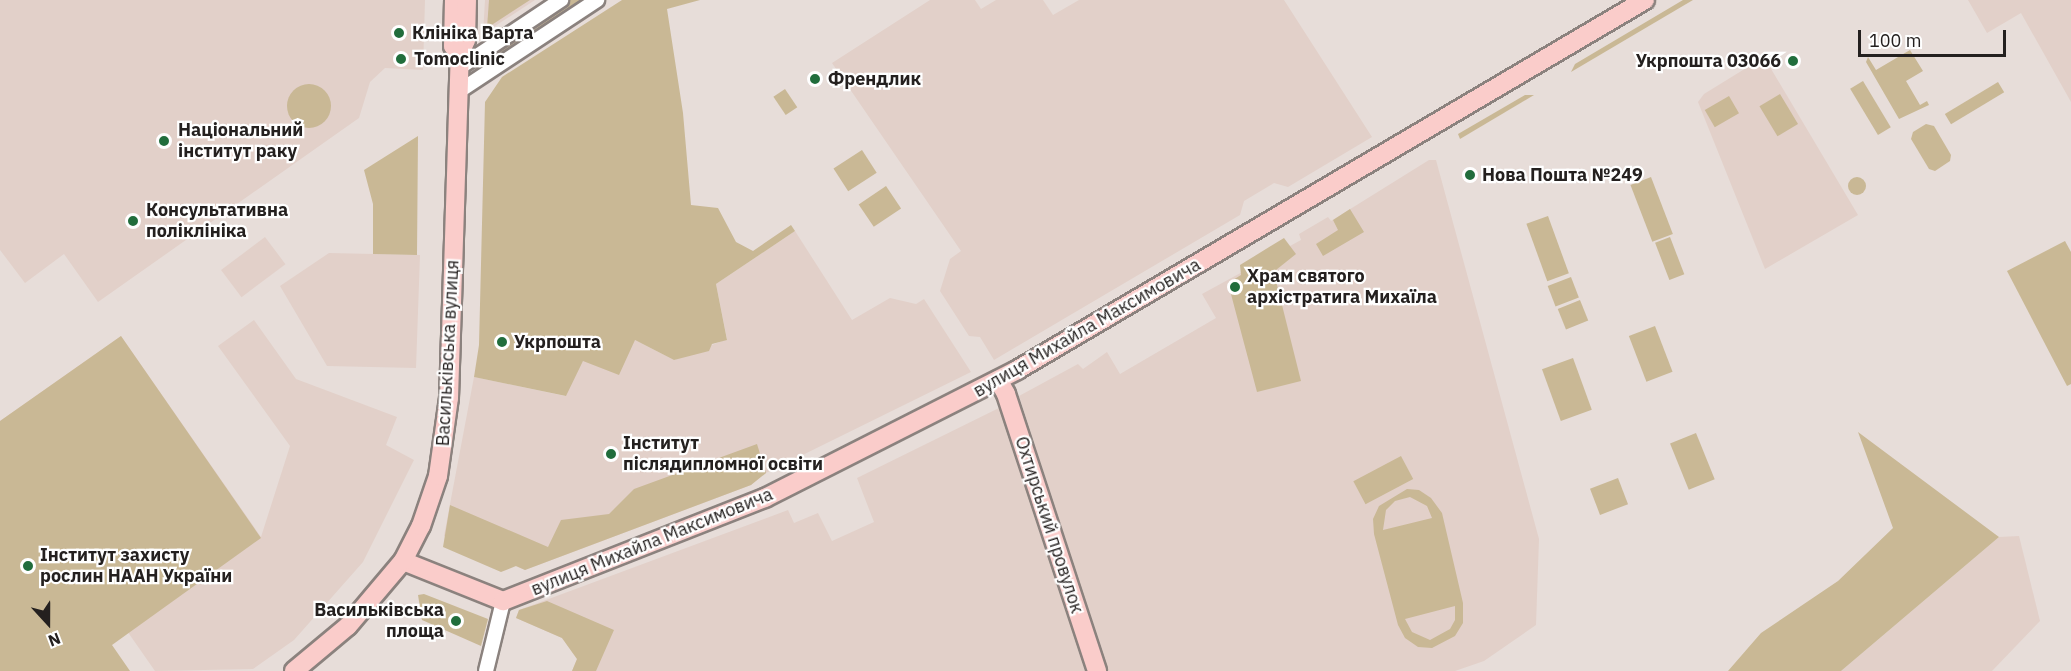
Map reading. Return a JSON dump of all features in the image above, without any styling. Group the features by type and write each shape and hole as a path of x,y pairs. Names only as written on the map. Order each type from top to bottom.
{"main road":[{"name":"Васильківська вулиця","path":"454,0 453,46 460,61"},
{"name":"Васильківська вулиця","path":"294,671 348,626 403,561 430,503 445,445 458,92 460,61 466,40 468,0"},
{"name":"вулиця Михайла Максимовича","path":"503,601 765,498 998,380 1645,0"},
{"name":"Охтирський провулок","path":"998,380 1097,671"},
{"path":"403,561 503,601"}],"street":[{"path":"460,61 561,0"},
{"path":"458,92 597,0"},
{"path":"486,671 503,601"}],"shaded area":[{"name":"Національний інститут раку","path":"0,0 425,0 423,70 385,68 370,82 359,118 98,302 64,254 25,283 0,250"},
{"path":"485,0 535,0 483,34"},
{"path":"489,0 530,0 487,28"},
{"path":"567,0 583,0 477,70 473,66"},
{"path":"622,0 700,0 667,9 683,113 691,205 718,208 736,242 753,251 791,225 795,231 716,284 727,340 712,344 709,351 674,360 635,340 619,375 583,361 566,396 474,377 479,345 485,102 502,77"},
{"path":"930,0 975,0 981,9 996,0 1043,0 1053,15 1079,0 1284,0 1372,137 1288,187 1274,183 1244,201 1240,215 994,360 980,337 969,336 940,291 950,259 961,251 832,63"},
{"path":"1683,0 1693,0 1571,72 1575,64"},
{"path":"1968,0 2071,0 2071,102 2021,13 1987,33"},
{"path":"1910,50 1923,71 1906,81 1920,105 1927,101 1929,105 1899,119 1866,62 1868,57 1876,70"},
{"path":"1764,57 1858,215 1765,269 1698,102 1704,94"},
{"path":"1863,81 1891,127 1878,135 1850,89"},
{"path":"1998,82 2004,92 1951,124 1945,114"},
{"path":"309,84 324,91 331,106 324,121 309,128 294,121 287,106 294,91"},
{"path":"785,89 797,107 786,115 773,97"},
{"path":"1780,94 1798,124 1777,136 1759,106"},
{"path":"1525,95 1534,95 1460,139 1458,134"},
{"path":"1729,96 1739,113 1715,127 1705,110"},
{"path":"1926,124 1934,126 1951,155 1950,161 1935,171 1929,169 1911,139 1913,132"},
{"path":"418,136 417,255 373,254 373,204 364,170"},
{"path":"862,150 877,173 848,191 833,169"},
{"path":"1429,160 1436,160 1539,539 1536,625 1484,661 1455,671 1108,671 1019,396 1078,364 1083,369 1107,352 1120,374 1216,318 1202,294 1301,240 1299,234 1328,217 1331,221"},
{"path":"1651,177 1673,234 1652,242 1630,185"},
{"path":"1857,177 1863,180 1866,186 1863,192 1857,195 1851,192 1848,186 1851,180"},
{"path":"886,186 901,208 874,227 859,204"},
{"path":"1350,209 1364,232 1323,256 1316,244 1338,230 1333,220"},
{"path":"1548,216 1569,273 1547,281 1526,224"},
{"path":"795,231 852,320 890,298 916,304 924,299 971,372 766,473 751,485 525,570 444,536 474,377 565,396 583,361 635,340 674,360 727,339 716,284"},
{"path":"265,237 285,264 242,297 221,270"},
{"path":"1670,237 1684,274 1669,280 1655,243"},
{"path":"1284,238 1296,254 1276,270 1275,277 1301,381 1257,392 1228,283 1241,275 1240,265"},
{"path":"2065,241 2071,252 2071,384 2067,386 2007,271"},
{"path":"329,253 420,255 416,368 327,366 280,286"},
{"path":"1571,277 1579,298 1556,306 1548,286"},
{"path":"1580,300 1588,320 1566,329 1558,309"},
{"path":"254,320 296,379 397,417 386,445 414,460 363,562 294,640 253,669 155,671 0,449 0,421 121,336 261,537 290,446 218,346"},
{"path":"1655,326 1673,372 1646,382 1629,336"},
{"path":"121,336 261,538 112,645 130,671 0,671 0,421"},
{"path":"1573,358 1592,410 1561,421 1542,369"},
{"path":"1003,406 1088,671 572,671 577,659 562,638 516,618 519,610 788,510 794,523 818,513 832,541 874,522 857,478"},
{"path":"1858,432 1999,537 1841,671 1728,671 1761,633 1838,581 1893,528"},
{"path":"1696,433 1715,479 1689,490 1670,443"},
{"path":"757,444 766,473 751,485 525,570 516,566 501,572 443,547 450,505 548,547 561,520 609,514 634,489"},
{"path":"1401,456 1413,479 1366,504 1353,481"},
{"path":"1618,478 1628,504 1600,515 1590,489"},
{"path":"1407,489 1419,490 1431,498 1442,513 1463,603 1463,623 1455,636 1432,648 1418,647 1405,638 1398,625 1374,534 1373,519 1379,506","holes":["1410,497 1427,506 1432,518 1383,530 1386,510 1395,501","1455,606 1455,620 1450,629 1430,640 1412,632 1405,619"]},
{"path":"2019,536 2040,621 1992,671 1841,671 1999,537"},
{"path":"424,594 488,619 481,646 422,620 418,595"},
{"path":"547,601 614,630 596,671 572,671 577,659 562,638 516,618 519,610"}],"place":[{"name":"Клініка Варта","path":"399,33"},
{"name":"Tomoclinic","path":"401,59"},
{"name":"Укрпошта 03066","path":"1793,61"},
{"name":"Френдлик","path":"815,79"},
{"name":"Національний інститут раку","path":"164,141"},
{"name":"Нова Пошта №249","path":"1470,175"},
{"name":"Консультативна поліклініка","path":"133,221"},
{"name":"Храм святого архістратига Михаїла","path":"1235,287"},
{"name":"Укрпошта","path":"502,342"},
{"name":"Інститут післядипломної освіти","path":"611,454"},
{"name":"Інститут захисту рослин НААН України","path":"28,566"},
{"name":"Васильківська площа","path":"456,621"}]}
